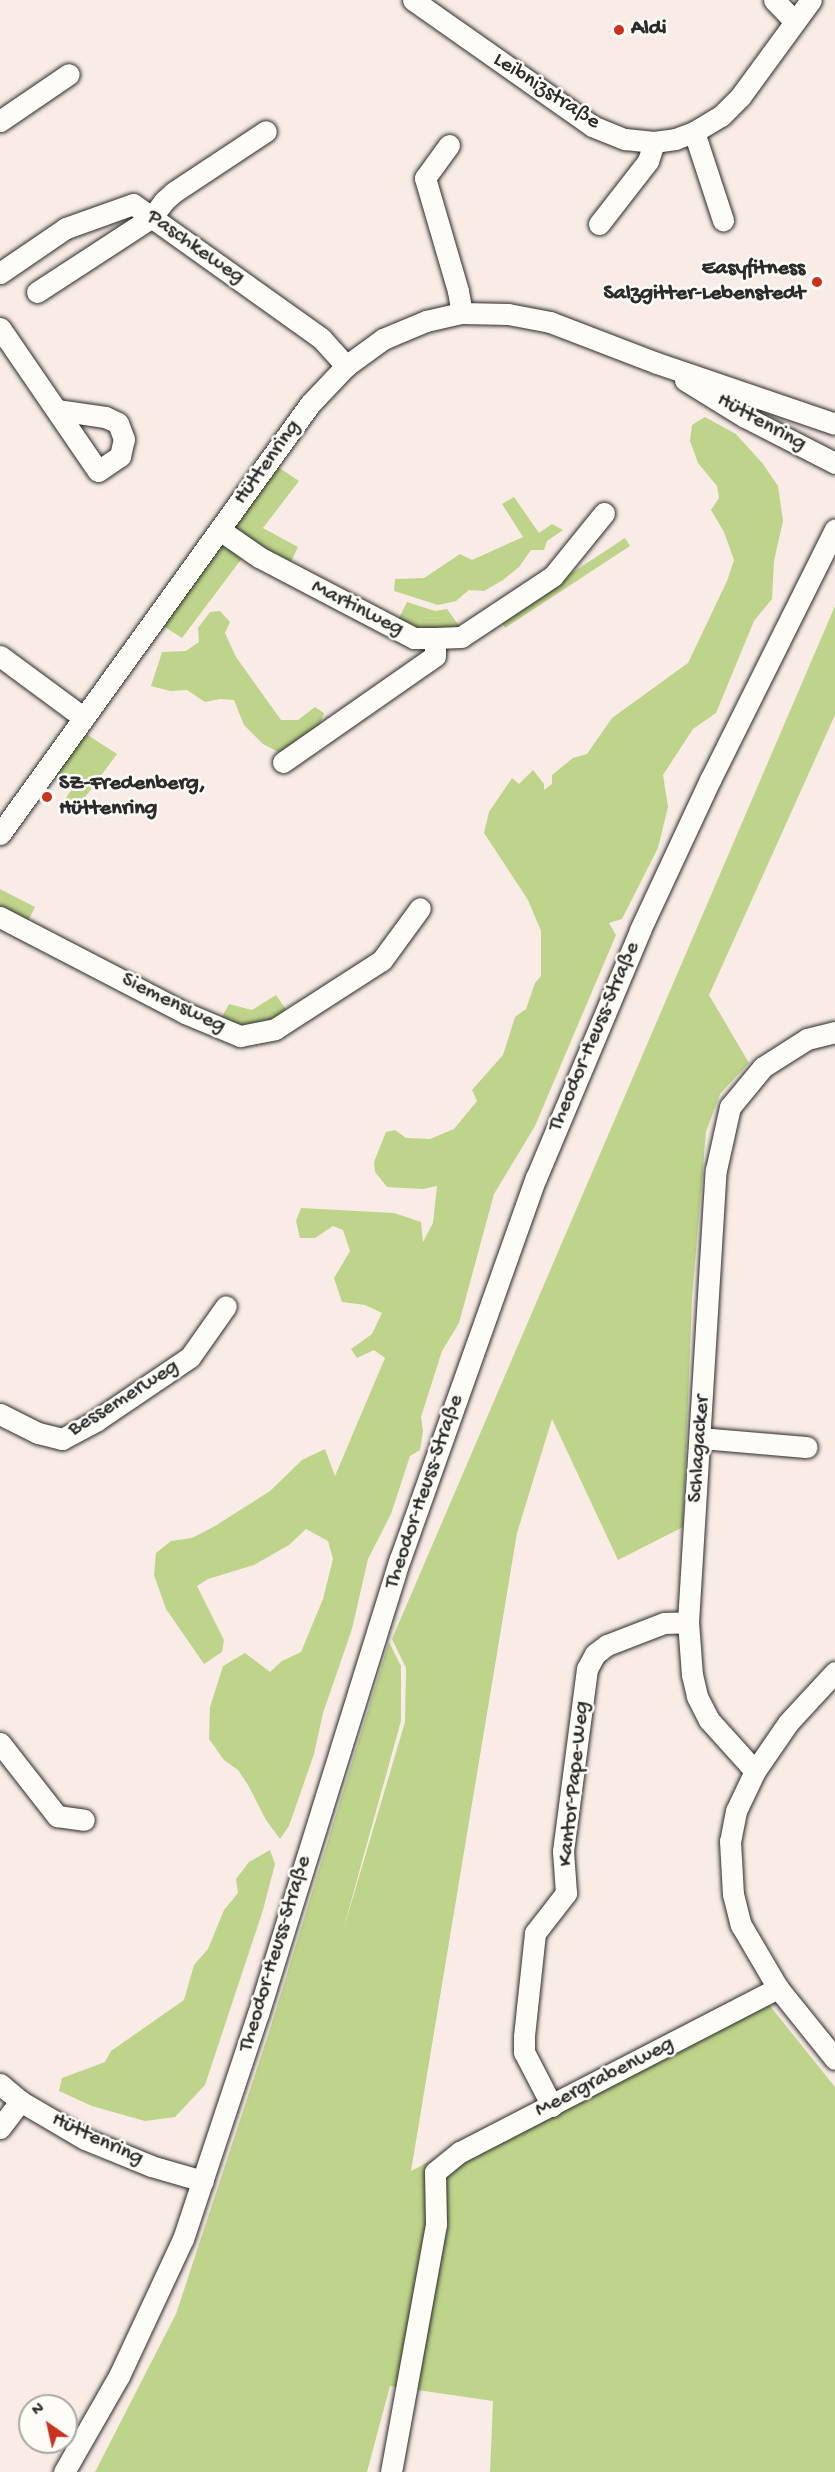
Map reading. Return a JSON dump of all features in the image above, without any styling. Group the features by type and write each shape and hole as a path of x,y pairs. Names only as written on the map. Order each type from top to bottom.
{"street":[{"name":"Leibnizstraße","path":"412,0 592,126 625,139 654,142 675,139 694,132 721,116 740,97 811,0"},
{"path":"774,0 795,22"},
{"path":"0,121 69,74"},
{"path":"37,292 152,217 174,192 266,131"},
{"path":"694,132 723,219"},
{"path":"599,224 648,161 654,142"},
{"path":"448,145 424,178 462,313"},
{"name":"Paschkeweg","path":"0,273 66,228 133,204 314,333 346,366"},
{"name":"Hüttenring","path":"0,834 310,404 346,366 384,339 426,321 462,313 508,314 550,322 657,363 835,424"},
{"path":"0,328 57,410"},
{"name":"Hüttenring","path":"657,363 745,417 835,463"},
{"name":"Martinweg","path":"220,530 259,557 414,638 435,638 461,636 553,576 604,513"},
{"name":"Theodor-Heuss-Straße","path":"64,2472 93,2425 153,2306 183,2239 400,1559 536,1178 640,930 710,780 835,529"},
{"path":"283,762 435,656 435,638"},
{"path":"0,656 84,718"},
{"name":"Siemensweg","path":"0,917 186,1012 240,1036 275,1029 382,960 420,908"},
{"name":"Schlagacker","path":"755,1771 709,1720 697,1696 692,1675 688,1622 716,1170 730,1107 763,1068 807,1039 835,1032"},
{"name":"Bessemerweg","path":"0,1414 38,1434 62,1439 97,1420 190,1357 226,1306"},
{"path":"701,1438 807,1448"},
{"name":"Kantor-Pape-Weg","path":"552,2106 524,2052 524,2036 535,1933 566,1893 563,1851 587,1669 595,1654 607,1645 664,1623 688,1622"},
{"path":"835,1672 788,1723 755,1771 736,1811 730,1841 730,1869 741,1925 778,1988 835,2059"},
{"path":"0,1743 57,1816 84,1820"},
{"name":"Meergrabenweg","path":"391,2472 436,2224 435,2172 460,2152 778,1988"},
{"name":"Hüttenring","path":"0,2084 20,2102 85,2139 151,2166 203,2181"},
{"path":"0,2128 20,2102"}],"green space":[{"path":"705,417 736,434 763,464 778,486 783,521 774,561 772,599 754,621 716,713 693,729 663,775 668,807 658,848 622,919 609,923 616,935 535,1126 494,1194 459,1323 442,1351 421,1417 423,1431 420,1450 410,1456 391,1514 368,1559 352,1629 323,1713 314,1754 289,1826 280,1839 266,1820 238,1770 224,1760 209,1739 210,1707 223,1666 245,1653 270,1672 282,1661 301,1652 323,1599 333,1559 328,1541 306,1529 289,1545 254,1565 208,1579 197,1586 224,1640 222,1652 204,1664 166,1609 154,1575 156,1553 171,1541 192,1538 215,1526 270,1491 302,1460 325,1449 335,1476 385,1358 374,1350 357,1358 351,1349 372,1334 382,1313 365,1305 342,1302 334,1278 350,1251 343,1230 333,1226 315,1238 300,1238 296,1221 301,1208 394,1213 421,1222 423,1242 433,1223 437,1186 423,1189 387,1187 375,1172 374,1162 386,1132 395,1130 406,1138 430,1139 454,1129 477,1101 472,1090 503,1055 515,1017 526,1009 535,983 541,976 541,931 528,900 484,833 489,812 512,778 519,784 533,770 544,784 544,790 552,784 552,775 573,758 587,754 612,718 688,663 727,581 734,560 724,532 711,510 719,498 717,486 698,463 690,441 692,425"},
{"path":"269,461 299,481 263,528 298,547 286,572 249,549 182,638 154,620"},
{"path":"514,497 539,533 552,524 563,530 547,541 544,550 531,550 519,567 503,580 484,591 469,590 456,601 438,605 394,591 395,579 424,578 460,554 472,560 523,537 502,504"},
{"path":"625,538 630,546 505,628 500,620"},
{"path":"407,602 435,611 447,609 465,634 394,628"},
{"path":"835,606 835,715 709,995 749,1063 720,1094 706,1132 692,1299 683,1527 618,1560 552,1419 517,1533 411,2171 758,1991 835,2087 835,2472 490,2472 493,2401 390,2386 367,2472 95,2472 176,2314 270,2029 389,1642 401,1666 401,1721 342,1934 405,1722 406,1668 392,1639"},
{"path":"220,611 230,622 225,633 236,657 281,720 298,720 315,707 324,713 319,728 284,755 263,744 244,725 234,700 220,699 205,702 187,690 170,691 151,686 162,652 186,651 199,642 198,628 210,612"},
{"path":"77,728 117,754 74,812 61,805 72,789 46,771"},
{"path":"0,889 35,907 24,929 0,917"},
{"path":"276,995 293,1019 275,1029 217,1026 229,1004 252,1010"},
{"path":"270,1850 275,1864 263,1910 205,2085 175,2117 145,2121 92,2106 59,2091 62,2078 105,2062 111,2051 184,2000 194,1965 208,1949 224,1910 238,1893 236,1879 249,1862"}],"place":[{"name":"Aldi","path":"619,30"},
{"name":"Easyfitness Salzgitter-Lebenstedt","path":"817,282"},
{"name":"SZ-Fredenberg, Hüttenring","path":"47,797"}]}
